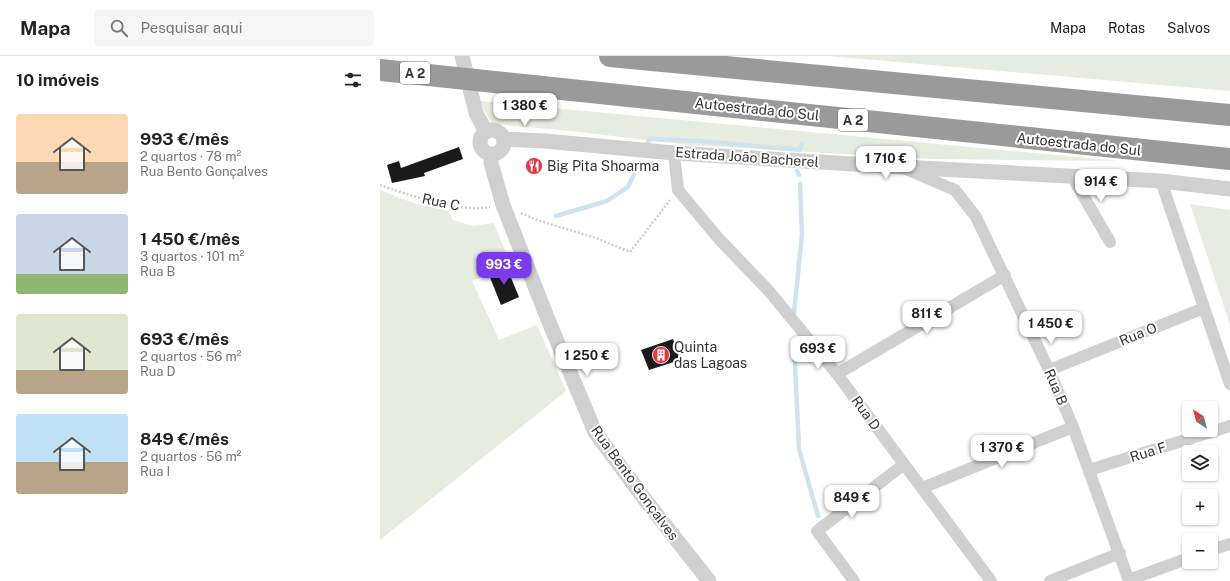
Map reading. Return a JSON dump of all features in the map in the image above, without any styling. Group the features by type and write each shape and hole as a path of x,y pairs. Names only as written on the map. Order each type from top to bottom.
{"highway":[{"path":"610,56 1230,116"},
{"name":"Autoestrada do Sul","path":"380,70 450,76 1230,159"}],"street":[{"path":"462,56 476,113 486,132"},
{"path":"497,131 504,140 501,149 492,154 485,151 481,145 482,137 486,132 497,131"},
{"name":"Estrada João Bacherel","path":"504,140 545,141 674,153 1161,181 1230,189"},
{"path":"674,153 678,190"},
{"name":"Rua Bento Gonçalves","path":"492,154 491,164 503,205 547,317 595,432 646,501 709,581"},
{"name":"Rua B","path":"902,167 955,190 976,217 1049,370 1073,427 1129,580"},
{"path":"1072,176 1110,242"},
{"path":"1161,181 1230,384"},
{"name":"Rua D","path":"678,190 719,240 769,291 837,374 903,465 922,488 991,581"},
{"path":"837,374 1005,275"},
{"name":"Rua O","path":"1049,370 1204,308"},
{"name":"Rua F","path":"1089,470 1230,426"},
{"path":"922,488 1073,427"},
{"path":"854,581 817,531 903,465"},
{"path":"1218,548 1230,544"},
{"path":"1050,581 1120,553"},
{"path":"1129,580 1182,561"}],"path":[{"name":"Rua C","path":"380,185 417,197 478,210 503,205"},
{"path":"503,205 537,220 596,238 630,252 678,190"}],"shaded area":[{"path":"828,56 1230,56 1230,91"},
{"path":"479,101 1120,161 930,159 689,145 571,131 492,124"},
{"path":"380,190 416,204 448,211 453,220 472,226 494,223 511,266 472,281 499,340 537,325 566,391 380,540"},
{"path":"1190,204 1230,210 1230,325"}],"building":[{"path":"459,147 463,159 424,173 425,176 392,183 387,165 399,161 401,168"},
{"path":"507,268 519,297 501,305 489,275"},
{"name":"Quinta das Lagoas","path":"673,339 680,360 649,370 641,350"}],"waterway":[{"path":"647,144 650,139 699,141 800,150 802,144"},
{"path":"556,216 607,201 628,187 637,168"},
{"path":"797,171 799,175"},
{"path":"794,313 802,235 800,184"},
{"path":"794,345 799,449 818,516"}],"place":[{"name":"Big Pita Shoarma","path":"534,166"},
{"name":"Quinta das Lagoas","path":"661,355"}]}
